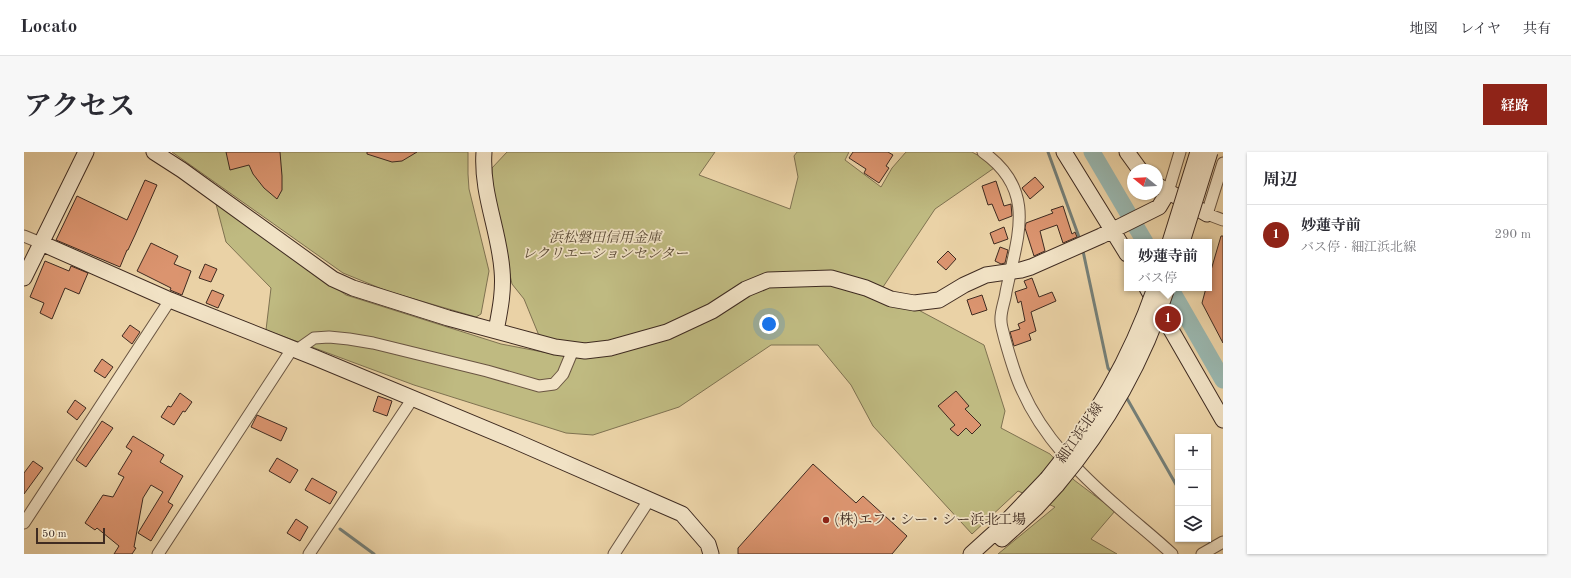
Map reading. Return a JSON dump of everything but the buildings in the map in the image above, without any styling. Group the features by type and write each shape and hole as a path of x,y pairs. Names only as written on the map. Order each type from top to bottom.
{"street":[{"path":"24,278 86,152"},
{"path":"154,152 189,175 333,279 382,298 496,331 555,347 585,351 610,348 667,332 712,311 746,289 768,280 831,278 866,288 891,299 914,303 939,300 964,285 986,275 1031,267 1101,236 1140,215 1159,207 1160,200"},
{"path":"484,152 486,193 502,268 504,290 496,331"},
{"path":"983,152 1003,169 1015,190 1018,202 1020,216 1019,234 1000,321 1012,364 1022,390 1047,434 1070,462 1119,508 1172,554"},
{"path":"1064,152 1117,227 1124,246"},
{"path":"1128,152 1136,164"},
{"path":"1163,186 1180,152"},
{"path":"1171,239 1198,152"},
{"path":"1183,239 1210,152"},
{"path":"1207,214 1223,163"},
{"path":"1163,189 1207,214 1223,220"},
{"path":"24,236 170,300 413,398 682,514 708,544 711,554"},
{"path":"1149,291 1223,420"},
{"name":"細江浜北線","path":"987,554 1036,508 1115,382 1138,334 1154,291"},
{"name":"細江浜北線","path":"971,554 1052,482 1091,443 1119,398 1143,349 1166,291"},
{"path":"24,523 170,300"},
{"path":"158,554 294,350 314,338 329,337 373,343 488,371 539,386 554,384 563,374 573,350"},
{"path":"309,554 413,398"},
{"path":"614,554 649,500"},
{"path":"1206,552 1222,543"}],"green space":[{"path":"172,152 468,152 469,189 489,271 481,314 476,317 387,291 343,273"},
{"name":"浜松磐田信用金庫 レクリエーションセンター","path":"507,152 715,152 699,175 790,209 798,177 794,156 797,152 849,152 845,160 881,187 892,168 906,152 972,152 997,166 935,209 881,290 984,345 1005,411 1001,428 1050,454 1074,480 1115,511 1091,539 1117,554 998,554 1055,507 1018,491 972,534 873,426 851,385 818,345 771,345 679,407 593,435 566,433 414,385 266,330 271,288 226,242 216,204 346,295 501,344 548,353 613,355 635,336 614,341 584,345 540,338 524,299 512,284 493,197 492,168"}],"waterway":[{"path":"1048,152 1079,237"},
{"path":"1092,152 1143,239"},
{"path":"1083,251 1108,368 1112,373"},
{"path":"1172,291 1223,380"},
{"path":"1125,395 1175,483"},
{"path":"340,529 374,554"}],"place":[{"name":"妙蓮寺前","path":"1168,319"},
{"name":"(株)エフ・シー・シー浜北工場","path":"826,520"}]}
